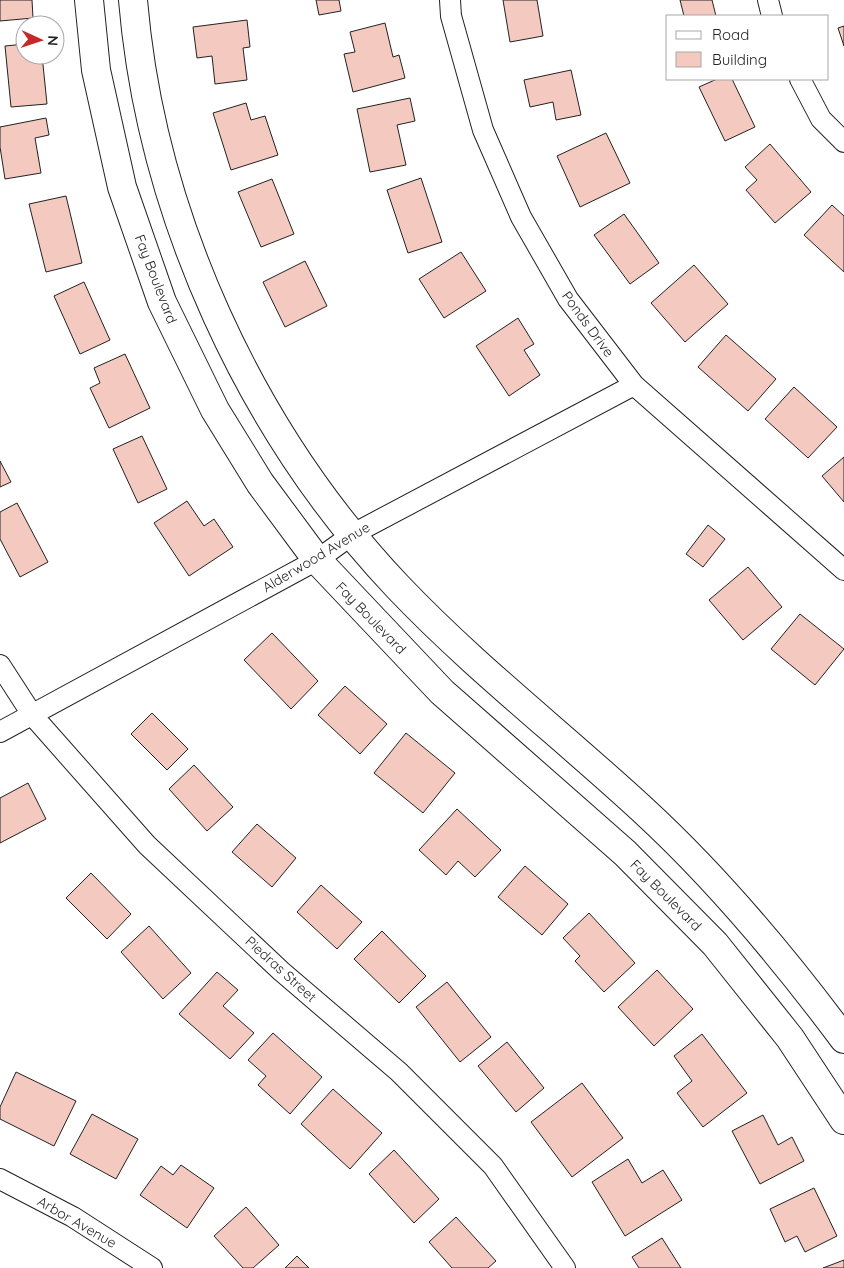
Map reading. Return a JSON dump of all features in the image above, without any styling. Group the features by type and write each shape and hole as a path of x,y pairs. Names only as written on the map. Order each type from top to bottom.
{"main road":[{"name":"Fay Boulevard","path":"89,0 96,70 122,187 162,302 215,410 260,483 316,560 442,692 625,853 715,944 790,1038 844,1120"},
{"path":"133,0 151,116 168,189 196,266 230,346 302,467 353,534 397,586 460,648 643,810 703,868 758,929 844,1039"}],"street":[{"name":"Ponds Drive","path":"450,0 452,16 483,130 521,217 568,299 634,385 844,570"},
{"path":"768,0 772,15"},
{"path":"801,80 821,119 844,142"},
{"name":"Alderwood Avenue","path":"0,732 33,716 316,560 353,534 634,385"},
{"name":"Piedras Street","path":"0,665 33,716 147,845 281,971 400,1072 493,1166 565,1268"},
{"name":"Arbor Avenue","path":"0,1179 72,1217 152,1268"}],"building":[{"path":"0,0 32,0 33,15 15,15 15,20 0,21"},
{"path":"316,0 339,0 341,11 319,15"},
{"path":"503,0 537,0 543,36 510,42"},
{"path":"680,0 712,0 716,15 684,15"},
{"path":"247,20 250,47 243,48 247,80 215,84 212,56 197,58 193,27"},
{"path":"385,23 393,57 399,55 405,78 353,92 344,54 355,52 350,32"},
{"path":"844,26 844,46 838,28"},
{"path":"15,45 15,65 43,65 47,104 11,107 5,46"},
{"path":"571,70 581,115 556,120 553,102 530,107 524,80"},
{"path":"715,80 732,80 755,127 725,141 699,87"},
{"path":"410,98 415,121 397,125 406,165 370,172 357,109"},
{"path":"246,103 251,120 265,116 278,155 231,170 213,113"},
{"path":"46,118 49,135 35,138 41,173 5,179 0,147 0,127"},
{"path":"606,133 630,183 580,207 557,156"},
{"path":"770,144 811,192 775,223 746,190 757,180 745,167"},
{"path":"421,178 442,242 408,253 387,190"},
{"path":"272,179 294,234 261,247 238,192"},
{"path":"66,196 82,263 46,272 29,204"},
{"path":"832,205 844,216 844,272 804,235"},
{"path":"624,214 659,263 630,284 594,235"},
{"path":"461,252 486,291 444,318 419,279"},
{"path":"305,261 327,306 285,327 263,282"},
{"path":"694,265 728,304 685,342 651,303"},
{"path":"84,282 110,340 80,354 54,296"},
{"path":"518,318 534,344 524,350 540,375 509,396 476,346"},
{"path":"726,335 776,379 748,411 698,367"},
{"path":"125,354 150,408 109,428 90,388 100,383 94,368"},
{"path":"794,387 837,427 808,458 765,419"},
{"path":"142,436 167,489 138,503 113,449"},
{"path":"844,457 844,502 822,476"},
{"path":"0,461 11,482 0,487"},
{"path":"187,501 204,526 214,519 233,547 189,576 154,523"},
{"path":"17,503 48,562 20,577 0,539 0,512"},
{"path":"708,525 725,539 703,567 686,554"},
{"path":"748,567 782,607 743,640 709,600"},
{"path":"800,614 844,649 815,685 771,649"},
{"path":"272,633 318,681 291,709 244,660"},
{"path":"345,686 387,724 360,754 318,715"},
{"path":"152,713 188,749 167,770 131,734"},
{"path":"406,733 455,773 423,813 374,773"},
{"path":"194,765 233,807 207,831 169,789"},
{"path":"28,783 46,819 0,843 0,798"},
{"path":"457,809 501,850 475,877 458,861 446,875 419,850"},
{"path":"257,824 296,858 272,887 232,852"},
{"path":"525,866 568,904 542,935 498,897"},
{"path":"91,873 131,914 107,939 66,898"},
{"path":"321,885 362,922 337,949 297,912"},
{"path":"589,913 635,963 604,992 575,961 580,956 563,938"},
{"path":"149,926 191,973 163,999 121,952"},
{"path":"382,931 426,976 399,1003 354,959"},
{"path":"657,970 693,1009 654,1046 618,1007"},
{"path":"217,972 238,990 223,1006 254,1033 230,1059 179,1014"},
{"path":"447,982 491,1037 460,1062 416,1007"},
{"path":"273,1033 322,1077 290,1114 258,1085 266,1076 248,1060"},
{"path":"702,1034 747,1093 703,1127 677,1093 692,1081 674,1056"},
{"path":"507,1042 544,1088 516,1112 478,1066"},
{"path":"16,1072 76,1101 54,1146 0,1119 0,1107"},
{"path":"582,1083 623,1138 572,1177 531,1122"},
{"path":"333,1089 382,1133 350,1169 301,1124"},
{"path":"92,1114 138,1139 116,1179 70,1154"},
{"path":"763,1115 778,1145 792,1137 804,1161 760,1184 732,1131"},
{"path":"394,1150 439,1199 414,1223 369,1174"},
{"path":"628,1159 642,1183 663,1170 682,1200 625,1236 592,1182"},
{"path":"181,1165 214,1188 187,1228 140,1195 161,1166 173,1175"},
{"path":"814,1188 837,1236 805,1252 797,1236 785,1242 770,1209"},
{"path":"246,1207 279,1245 253,1268 243,1268 214,1236"},
{"path":"456,1217 496,1261 488,1268 452,1268 429,1242"},
{"path":"662,1238 681,1268 639,1268 632,1257"},
{"path":"297,1256 309,1268 285,1268"},
{"path":"844,1260 844,1268 823,1268"}]}
